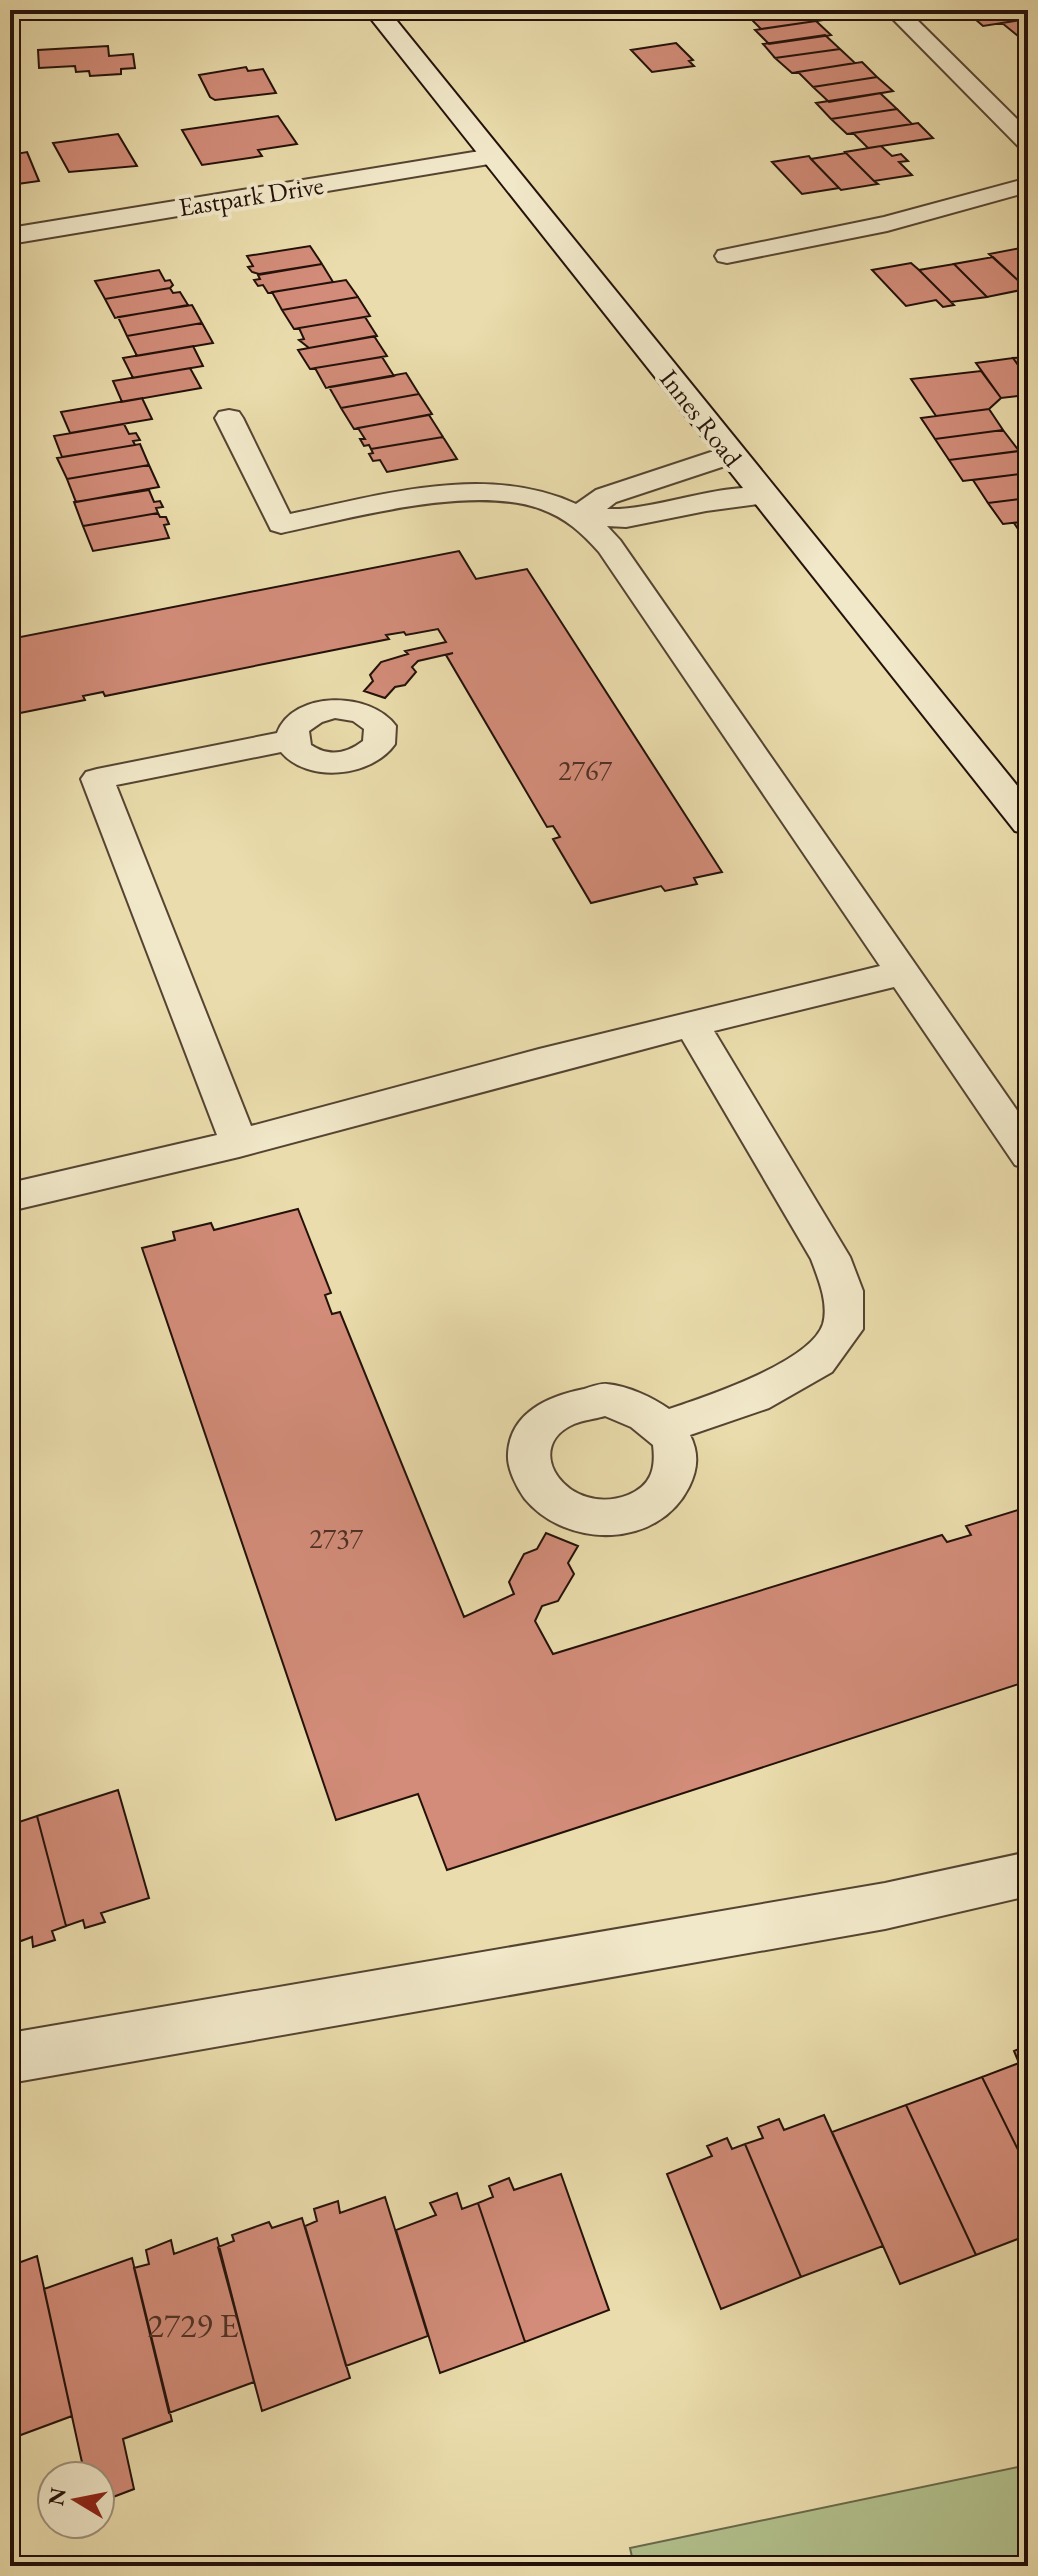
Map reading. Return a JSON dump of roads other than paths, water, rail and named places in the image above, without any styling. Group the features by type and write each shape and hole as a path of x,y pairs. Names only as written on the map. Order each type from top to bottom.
{"street":[{"name":"Innes Road","path":"376,10 1028,823"},
{"name":"Eastpark Drive","path":"10,236 492,157"}],"lane":[{"path":"895,10 1028,143"},
{"path":"727,256 887,224 1028,185"},
{"path":"229,418 281,524 438,495 487,492 536,497 578,516 610,546 1028,1155"},
{"path":"578,516 606,496 730,455"},
{"path":"578,516 626,518 706,502 763,496"},
{"path":"239,1143 97,779 292,740"},
{"path":"10,1197 239,1143 539,1062 901,973"},
{"path":"663,1428 754,1396 817,1361 843,1329 843,1291 830,1257 692,1025"},
{"path":"10,2058 885,1906 1028,1874"}]}
